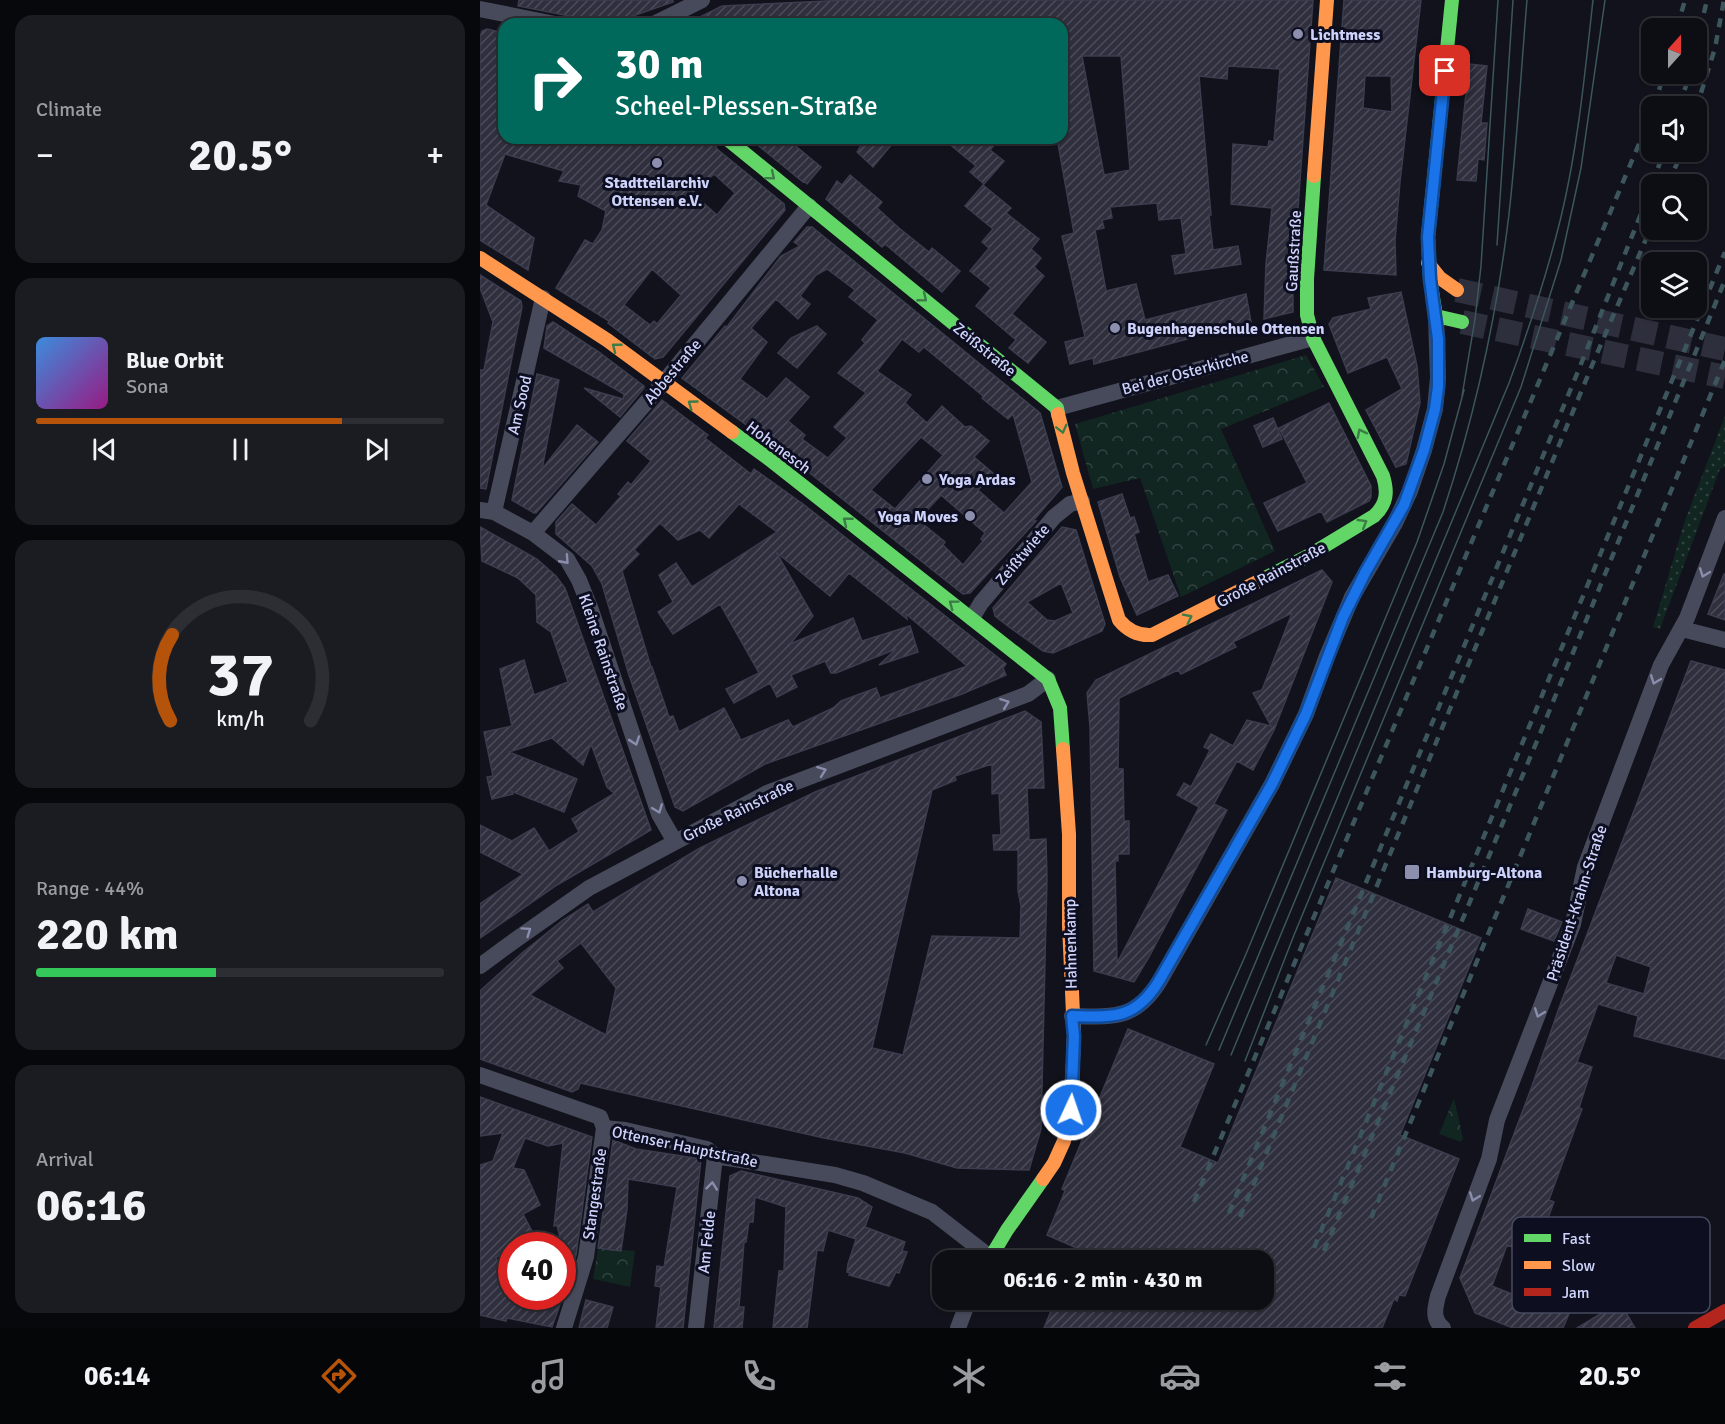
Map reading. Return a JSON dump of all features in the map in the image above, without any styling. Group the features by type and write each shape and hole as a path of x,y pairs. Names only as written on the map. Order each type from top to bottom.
{"street":[{"path":"666,18 702,0"},
{"name":"Gaußstraße","path":"1327,0 1307,279 1307,315 1313,338 1387,486"},
{"path":"1072,1016 1122,1015 1132,1011 1147,999 1159,981 1272,784 1306,714 1352,597 1398,518 1416,477 1431,426 1438,387 1436,316 1428,263 1428,237 1452,0"},
{"path":"480,9 525,18"},
{"name":"Zeißstraße","path":"733,144 1057,408"},
{"name":"Abbestraße","path":"533,533 663,383 809,207"},
{"name":"Hohenesch","path":"480,258 607,339 663,383 769,459 1048,679"},
{"path":"1428,263 1440,278 1457,290 1443,296 1438,303 1436,316"},
{"name":"Am Sood","path":"487,511 543,298"},
{"path":"1436,316 1462,322"},
{"name":"Bei der Osterkirche","path":"1057,408 1313,338"},
{"path":"1057,408 1082,501"},
{"name":"Große Rainstraße","path":"1082,501 1119,620 1133,633 1145,636 1161,631 1308,556 1379,512 1387,499 1387,486"},
{"name":"Zeißtwiete","path":"972,618 981,603 1053,517 1070,504 1082,501"},
{"name":"Kleine Rainstraße","path":"487,511 533,533 567,559 579,580 659,814 675,842"},
{"name":"Präsident-Krahn-Straße","path":"1441,1327 1436,1321 1435,1314 1438,1296 1489,1158 1497,1120 1573,924 1585,867 1661,665 1683,629 1725,518"},
{"path":"1683,629 1725,640"},
{"name":"Hahnenkamp","path":"995,1250 1047,1175 1064,1141 1072,1100 1074,1036 1069,834 1060,708 1048,679"},
{"name":"Große Rainstraße","path":"480,966 589,888 778,787 1028,694 1048,679"},
{"name":"Ottenser Hauptstraße","path":"480,1075 600,1116 604,1128 625,1130 707,1149 715,1156 835,1175 863,1183 932,1212 980,1250"},
{"name":"Stangestraße","path":"564,1328 585,1257 604,1128"},
{"name":"Am Felde","path":"696,1328 715,1156"},
{"path":"957,1328 964,1310"},
{"path":"1695,1328 1725,1311"}],"green space":[{"path":"1306,355 1324,387 1221,429 1275,551 1181,597 1140,478 1093,489 1075,424"},
{"path":"1725,416 1725,467 1720,469 1660,629 1653,627 1684,523"},
{"path":"1454,1098 1463,1138 1461,1142 1439,1134"},
{"path":"598,1248 635,1251 630,1287 593,1279"}],"building":[{"path":"519,0 673,0 673,2 627,18 579,18 518,6"},
{"path":"847,0 1313,0 1293,278 1293,312 1264,319 1266,263 1272,208 1231,204 1233,144 1268,147 1269,141 1274,142 1280,69 1228,66 1227,79 1199,76 1213,250 1238,246 1241,264 1175,274 1172,256 1186,254 1181,218 1159,220 1157,203 1110,207 1112,218 1102,220 1104,228 1095,230 1106,291 1136,284 1145,320 1246,294 1251,322 1094,364 1093,358 1070,364 1065,342 1085,337 1062,236 1074,233 1058,144 1068,144 1068,18 698,18 722,6","holes":["1082,56 1121,56 1130,170 1104,175"]},
{"path":"1344,0 1421,0 1400,182 1395,241 1396,275 1324,270","holes":["1365,76 1391,76 1392,112 1363,108"]},
{"path":"487,29 498,32 498,144 715,144 717,149 784,204 785,210 663,357 655,359 608,323 609,321 556,288 585,240 593,244 602,230 606,211 578,196 581,185 559,181 564,171 505,154 486,205 534,238 528,270 480,240 480,37 482,31","holes":["714,174 735,193 717,215 692,193","652,269 681,295 657,324 654,321 650,325 624,305"]},
{"path":"1469,64 1487,66 1481,123 1487,123 1484,160 1478,159 1476,181 1457,180"},
{"path":"756,144 793,144 821,167 807,184"},
{"path":"862,144 892,144 873,167 857,152"},
{"path":"949,144 995,144 990,150 1004,161 984,184 970,172 976,166"},
{"path":"850,175 882,202 877,208 899,228 929,252 932,248 960,271 942,292 885,244 882,247 826,199 837,181 842,185"},
{"path":"983,185 1011,208 1006,213 1039,239 1031,249 1041,258 1034,267 1044,276 1012,314 1046,342 1028,363 1009,348 1016,340 976,306 991,288 970,271 989,248 982,242 993,229 965,206"},
{"path":"807,227 812,227 1040,413 1062,487 1033,521 1036,521 970,593 963,594 778,448 682,378 725,326 726,328 781,256 800,246 794,242","holes":["827,269 855,290 849,297 878,320 862,340 865,343 838,373 866,393 834,427 847,438 828,458 802,439 805,435 788,421 809,397 786,378 767,399 740,379 767,342 751,328 776,299 798,319 810,304 800,296 816,275","902,339 919,352 924,347 1008,419 1013,414 1032,482 1004,513 978,490 993,473 974,457 989,441 971,426 965,427 942,406 927,423 905,403 911,395 877,371","921,437 943,455 895,509 871,490","941,495 985,533 981,539 983,541 963,565 943,545 945,542 918,520"]},
{"path":"480,275 521,301 522,307 486,489 480,488 480,370 484,370 493,322 480,288"},
{"path":"1401,292 1417,366 1420,403 1406,464 1396,467 1366,410 1402,389 1387,357 1348,373 1329,324 1333,318 1371,309 1368,298"},
{"path":"553,322 599,352 644,386 620,417 584,388 623,399 624,394 544,348 547,326"},
{"path":"817,326 826,334 797,368 778,353 791,338"},
{"path":"537,374 559,380 542,469 577,425 598,442 534,513 512,500"},
{"path":"662,400 708,435 705,438 751,474 754,469 803,504 1006,664 1003,668 1006,675 962,694 765,764 683,811 675,807 629,675 602,584 592,566 556,534 556,522 572,504 596,525 621,496 618,494 628,482 631,485 651,461 627,441","holes":["739,504 777,532 692,587 676,563 659,575 673,602 658,612 673,634 720,604 759,673 726,689 734,703 770,683 777,697 797,687 791,675 825,661 831,673 836,673 896,649 879,665 918,652 910,626 862,641 853,618 790,644 813,616 776,552 830,596 849,573 907,619 906,614 967,666 880,698 876,688 841,701 833,708 793,727 788,720 741,740 724,708 679,732 673,716 669,717 651,667 622,571 639,554 634,550 660,523 678,540 700,530 709,538"]},
{"path":"1329,403 1371,486 1371,497 1369,501 1327,522 1321,511 1278,531 1264,503 1307,483 1279,428"},
{"path":"1273,418 1282,439 1263,447 1254,426"},
{"path":"1122,494 1130,518 1134,517 1139,532 1134,534 1148,582 1168,575 1178,596 1137,615 1120,577 1098,502"},
{"path":"480,527 537,559 556,576 565,588 651,830 557,885 480,938 480,904 523,874 480,852 480,825 512,841 534,828 549,851 579,832 572,819 613,794 616,795 607,787 591,744 583,765 552,738 509,752 577,779 564,812 511,791 513,794 492,799 487,777 493,776 484,732 512,726 500,669 524,660 534,695 568,682 551,632 537,622 536,595 518,578 482,561"},
{"path":"1062,527 1076,530 1105,624 1102,631 1053,653 1043,651 995,616 993,608","holes":["1061,583 1073,613 1055,621 1047,620 1027,602"]},
{"path":"1322,570 1332,582 1274,730 1253,770 1237,761 1214,804 1227,810 1134,982 1094,971 1090,727 1087,693 1096,680","holes":["1292,613 1262,690 1253,693 1271,726 1247,720 1233,746 1211,734 1204,747 1210,750 1191,787 1184,783 1177,795 1199,807 1117,963 1115,861 1118,861 1118,854 1129,854 1129,821 1124,821 1123,769 1118,769 1119,698 1178,670 1181,674 1236,647 1233,642"]},
{"path":"1725,574 1725,620 1708,614"},
{"path":"1691,661 1725,670 1725,1059 1634,1036 1638,1016 1598,1004 1577,1062 1592,1067 1579,1108 1582,1109 1549,1200 1554,1202 1548,1217 1512,1217 1512,1247 1507,1245 1492,1286 1512,1294 1512,1313 1569,1313 1563,1328 1513,1328 1475,1313 1460,1278 1559,1008","holes":["1616,955 1651,967 1644,994 1606,983"]},
{"path":"1025,711 1041,722 1044,788 1027,788 1029,840 1046,839 1047,878 1041,1129 1029,1170 957,1168 905,1153 824,1138 580,1083 578,1089 572,1092 480,1059 480,991 563,920 588,904 593,912 700,848 815,792","holes":["992,764 992,794 999,793 1001,835 993,835 994,850 1018,850 1020,938 932,936 903,1055 872,1048 932,790 956,780 955,776","581,943 616,988 606,1035 530,995 563,968 557,961"]},
{"path":"1336,878 1481,938 1400,1135 1459,1159 1405,1296 1399,1295 1397,1301 1394,1299 1382,1328 1044,1328 1051,1310 1274,1310 1274,1250 1076,1250 1077,1248 1047,1235 1065,1191 1062,1189 1128,1029 1214,1064 1180,1147 1218,1163"},
{"path":"1528,909 1562,922 1554,941 1521,929"},
{"path":"480,1097 592,1137 576,1255 576,1232 559,1232 557,1225 554,1226 563,1143 548,1146 525,1138 513,1168 524,1170 540,1205 523,1214 532,1232 498,1232 498,1256 496,1257 498,1310 558,1310 552,1327 480,1315 480,1165 493,1161 503,1133 480,1136"},
{"path":"613,1140 636,1149 701,1159 683,1328 656,1328 661,1287 655,1286 657,1266 664,1267 677,1187 628,1179 627,1209 621,1251 598,1248"},
{"path":"741,1171 858,1198 872,1207 865,1227 905,1242 902,1251 907,1252 899,1273 896,1272 889,1286 849,1275 848,1264 856,1239 828,1230 823,1251 817,1250 807,1328 773,1328 779,1271 784,1271 786,1207 755,1197 753,1222 749,1222 746,1242 744,1242 739,1307 744,1307 742,1328 714,1328 730,1176"},
{"path":"586,1300 613,1307 607,1328 579,1328"},
{"path":"1602,1313 1626,1313 1635,1328 1577,1328"}],"tunnel":[{"path":"1457,290 1725,349"},
{"path":"1462,322 1725,377"}],"tram line":[{"path":"1462,396 1481,266 1498,0"},
{"path":"1497,245 1513,0"},
{"path":"1219,1050 1443,512 1455,475 1484,364 1504,252 1527,0"},
{"path":"1231,1055 1524,342 1550,259 1567,191 1580,109 1593,0"},
{"path":"1245,1061 1294,935 1521,387 1561,260 1581,168 1605,0"},
{"path":"1206,1045 1417,542 1444,464 1464,390"}],"railway":[{"path":"1680,18 1685,0"},
{"path":"1703,18 1707,0"},
{"path":"1700,96 1715,48 1724,0"},
{"path":"1657,96 1661,84"},
{"path":"1682,96 1687,84"},
{"path":"1194,1202 1641,139"},
{"path":"1656,174 1660,162"},
{"path":"1672,174 1678,162"},
{"path":"1229,1213 1579,369 1641,214"},
{"path":"1240,1217 1646,240"},
{"path":"1314,1248 1725,252"},
{"path":"1324,1251 1537,741 1725,280"},
{"path":"1371,1218 1725,360"}],"traffic: fast":[{"path":"1436,316 1430,279 1428,237 1452,0"},
{"path":"733,144 1057,408 1058,414"},
{"path":"1265,578 1308,556 1374,516 1382,507 1385,498 1386,487 1383,476 1313,338 1307,315 1307,279 1314,176"},
{"path":"1436,316 1462,322"},
{"path":"732,432 1048,679 1060,708 1063,749"},
{"path":"995,1250 1043,1179"}],"traffic: slow":[{"path":"1314,176 1327,0"},
{"path":"480,258 607,340 732,432"},
{"path":"1428,263 1440,278 1457,290"},
{"path":"1058,414 1073,473 1119,620 1126,627 1138,634 1152,635 1265,578"},
{"path":"1043,1179 1054,1163 1064,1141 1071,1110 1074,1036 1069,925 1069,834 1063,749"}],"traffic: jam":[{"path":"1695,1328 1725,1311"}],"place":[{"name":"Lichtmess","path":"1298,34"},
{"name":"Stadtteilarchiv Ottensen e.V.","path":"657,163"},
{"name":"Bugenhagenschule Ottensen","path":"1115,328"},
{"name":"Yoga Ardas","path":"927,479"},
{"name":"Yoga Moves","path":"970,516"},
{"name":"Hamburg-Altona","path":"1412,872"},
{"name":"Bücherhalle Altona","path":"742,881"}],"route":[{"path":"1071,1110 1074,1036 1072,1016 1122,1015 1140,1006 1154,990 1272,784 1306,714 1352,597 1401,512 1416,477 1431,426 1438,387 1438,339 1428,263 1428,237 1445,71"}]}
